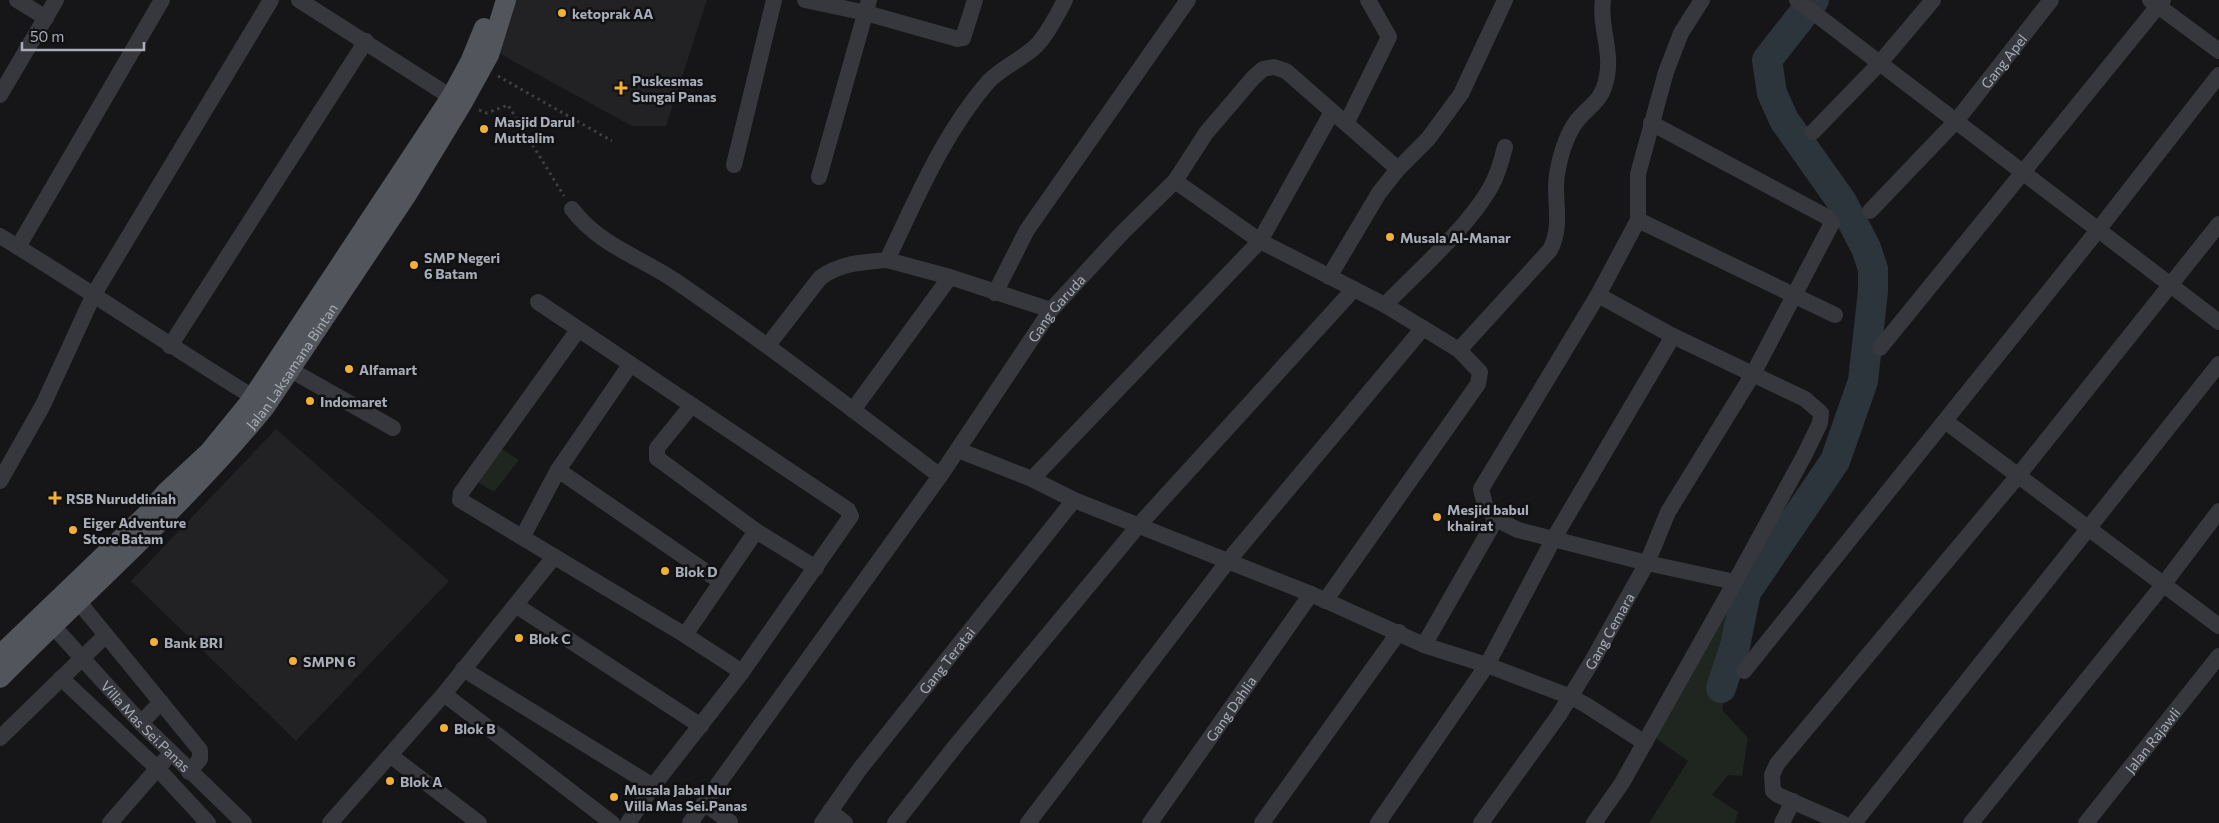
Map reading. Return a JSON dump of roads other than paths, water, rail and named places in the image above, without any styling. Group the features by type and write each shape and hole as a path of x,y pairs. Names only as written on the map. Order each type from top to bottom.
{"main road":[{"name":"Jalan Laksamana Bintan","path":"457,99 480,41 492,0"},
{"name":"Jalan Laksamana Bintan","path":"0,678 52,625 124,558 240,438 265,407 457,99 483,68 506,0"},
{"name":"Jalan Laksamana Bintan","path":"0,655 209,452 253,397 399,192"}],"street":[{"path":"17,0 46,18"},
{"path":"0,96 56,0"},
{"path":"18,247 162,0"},
{"path":"0,481 43,404 94,294 271,0"},
{"path":"299,0 457,99"},
{"path":"734,165 774,0"},
{"path":"805,0 868,6 958,39 963,38 966,33 974,0"},
{"path":"887,260 931,166 952,132 989,81 1036,46 1048,32 1065,0"},
{"path":"995,292 1027,230 1188,0"},
{"path":"1347,122 1389,37 1368,0"},
{"path":"1329,277 1378,193 1398,169 1428,139 1461,94 1505,0"},
{"path":"1175,181 1260,241 1385,305 1459,350 1550,250 1556,238 1558,228 1556,186 1560,159 1570,132 1577,121 1595,105 1604,90 1607,75 1610,58 1602,10 1603,0"},
{"path":"1702,0 1681,33 1666,72 1651,123 1638,174 1638,220 1598,295 1481,489 1485,504 1496,519 1518,530 1647,563 1735,582"},
{"path":"1813,132 1879,64 1933,0"},
{"name":"Gang Apel","path":"1870,211 1957,120 2051,0"},
{"path":"1880,348 2023,172 2157,2 2219,51"},
{"path":"819,177 868,6"},
{"path":"1805,6 1879,64 1957,120 2219,322"},
{"path":"170,346 366,41"},
{"name":"Gang Garuda","path":"690,823 940,476 1051,310 1122,233 1175,181 1206,133 1262,69 1274,67 1286,71 1332,112"},
{"path":"1744,671 2098,230 2219,75"},
{"path":"1032,480 1260,241 1332,112 1347,122 1398,169"},
{"name":"Gang Cemara","path":"1480,823 1571,697 1647,563 1668,512 1753,374 1792,295 1831,226 1830,220 1651,123"},
{"path":"1385,305 1474,212 1489,190 1499,170 1505,147"},
{"path":"572,209 591,231 603,240 673,280 768,345 940,476"},
{"path":"1638,220 1835,315"},
{"path":"1842,823 1773,791 1772,776 1777,764 2017,477 2219,224"},
{"path":"0,236 94,294 170,346 253,397"},
{"path":"768,345 820,278 829,272 852,264 887,260 950,277 1051,310"},
{"path":"853,410 950,277"},
{"path":"895,823 957,744 1139,525 1354,289"},
{"path":"1594,823 1622,783 1735,582 1804,456 1820,423 1821,413 1805,399 1673,336 1598,295"},
{"path":"538,302 850,512 850,520 742,672 654,786 628,823"},
{"path":"1028,823 1228,561 1423,328"},
{"path":"578,330 459,496 462,503 523,536 742,672"},
{"path":"1378,823 1487,665 1554,538 1673,336"},
{"name":"Gang Dahlia","path":"1150,823 1478,384 1480,372 1459,350"},
{"path":"1854,823 2219,364"},
{"path":"523,536 558,470 630,365"},
{"path":"289,369 393,428"},
{"path":"692,405 657,448 657,458 756,530 816,568"},
{"path":"1945,421 2017,477 2219,626"},
{"path":"958,450 1032,480 1074,500 1318,597 1399,632 1424,645 1487,665 1571,697 1586,704 1644,743"},
{"path":"558,470 721,582"},
{"name":"Gang Teratai","path":"826,817 859,770 1074,500"},
{"path":"1971,823 2163,585 2219,511"},
{"path":"1424,645 1496,519"},
{"path":"685,635 756,530"},
{"path":"340,820 517,606 554,557"},
{"path":"78,601 200,750 200,759 189,772"},
{"path":"517,606 701,726"},
{"name":"Villa Mas Sei.Panas","path":"52,625 141,723 189,772 244,823"},
{"path":"1262,823 1399,632"},
{"path":"0,738 80,658 106,635"},
{"name":"Jalan Rajawli","path":"2086,823 2219,656"},
{"path":"463,669 654,786"},
{"path":"61,678 157,768 208,823"},
{"path":"444,694 612,823"},
{"path":"141,723 160,702"},
{"path":"110,823 157,768 172,754"},
{"path":"391,756 479,823"},
{"path":"1782,823 1793,801"},
{"path":"704,803 730,822"},
{"path":"826,817 845,823"}],"waterway":[{"path":"1721,688 1735,646 1746,592 1835,461 1863,381 1873,291 1873,269 1866,248 1842,202 1784,120 1772,93 1767,60 1814,0"}],"place":[{"name":"ketoprak AA","path":"562,13"},
{"name":"Puskesmas Sungai Panas","path":"621,88"},
{"name":"Masjid Darul Muttalim","path":"484,129"},
{"name":"Musala Al-Manar","path":"1390,237"},
{"name":"SMP Negeri 6 Batam","path":"414,265"},
{"name":"Alfamart","path":"349,369"},
{"name":"Indomaret","path":"310,401"},
{"name":"RSB Nuruddiniah","path":"55,498"},
{"name":"Mesjid babul khairat","path":"1437,517"},
{"name":"Eiger Adventure Store Batam","path":"73,530"},
{"name":"Blok D","path":"665,571"},
{"name":"Blok C","path":"519,638"},
{"name":"Bank BRI","path":"154,642"},
{"name":"SMPN 6","path":"293,661"},
{"name":"Blok B","path":"444,728"},
{"name":"Blok A","path":"390,781"},
{"name":"Musala Jabal Nur Villa Mas Sei.Panas","path":"614,797"}]}
